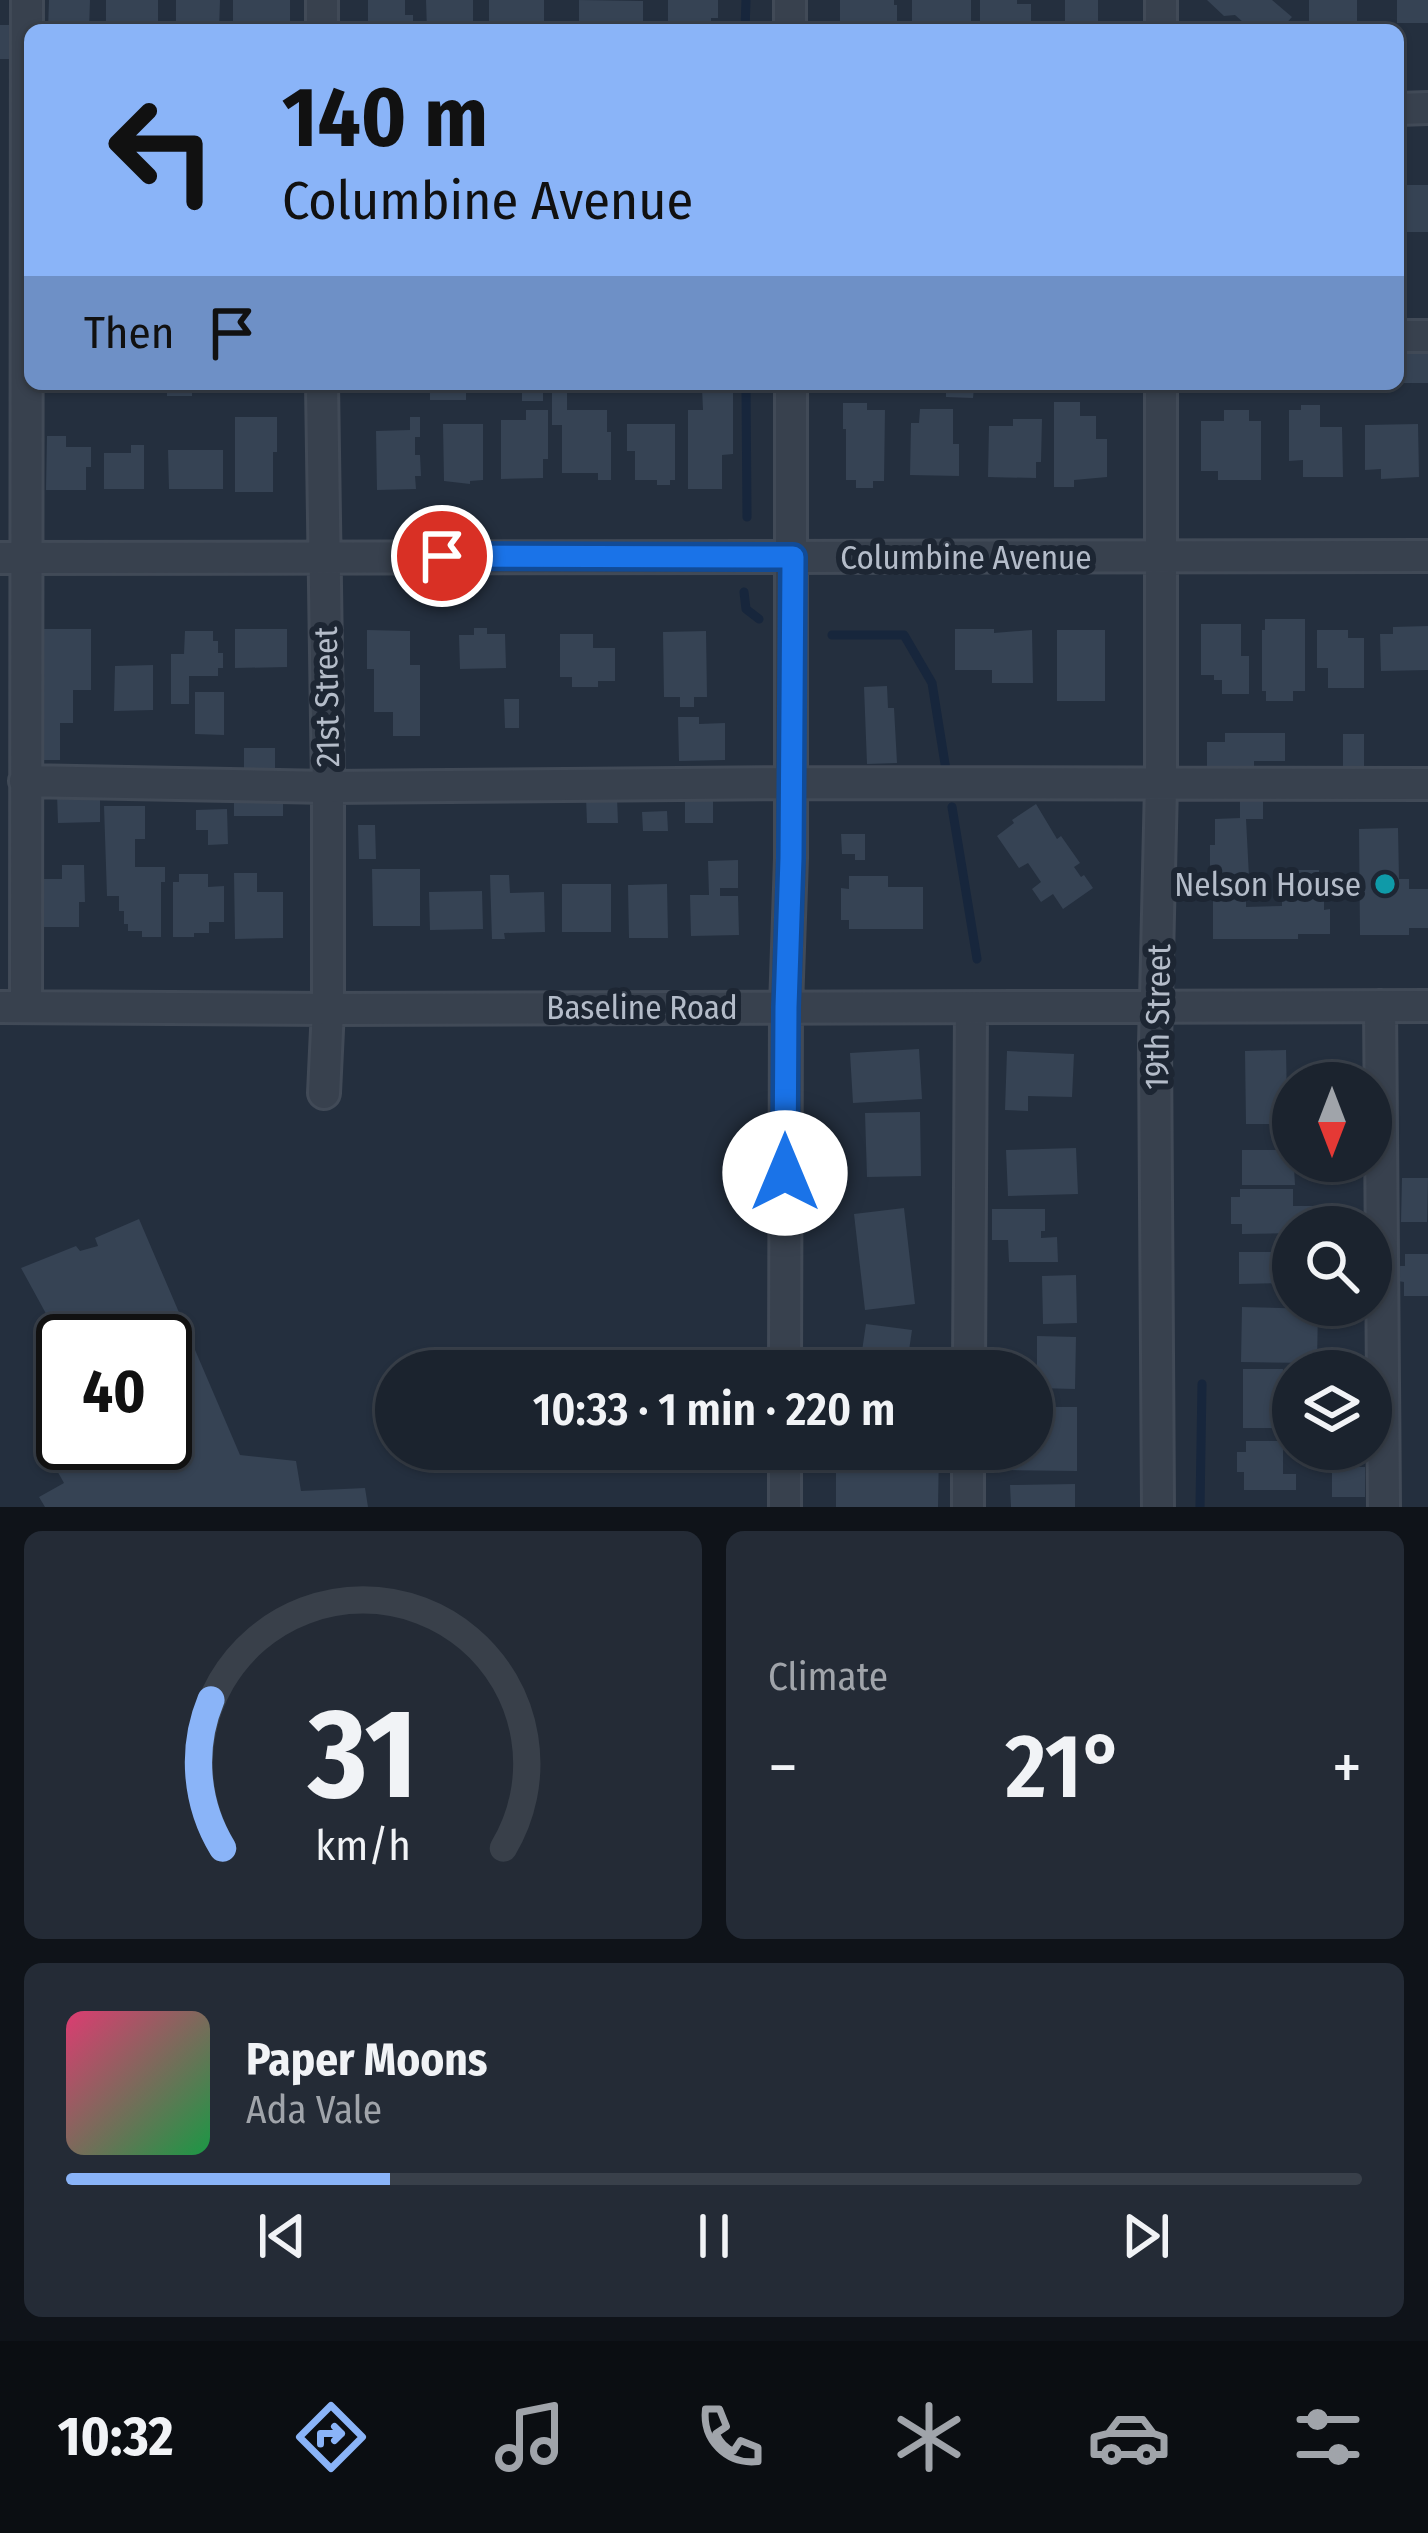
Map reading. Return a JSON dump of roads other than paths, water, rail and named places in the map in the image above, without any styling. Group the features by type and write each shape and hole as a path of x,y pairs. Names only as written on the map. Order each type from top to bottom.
{"street":[{"path":"24,36 18,109 24,245"},
{"path":"13,1007 26,781 13,558 24,390"},
{"name":"21st Street","path":"322,390 328,787 324,1094"},
{"path":"785,1350 793,557 790,390"},
{"name":"19th Street","path":"1158,1507 1161,390"},
{"name":"Columbine Avenue","path":"13,558 1428,556"},
{"path":"26,781 328,787 1428,784"},
{"path":"1380,1006 1384,1507"},
{"name":"Baseline Road","path":"13,1007 1428,1006"},
{"path":"969,1350 971,1008"},
{"path":"785,1470 785,1507"},
{"path":"968,1470 968,1507"}],"waterway":[{"path":"745,24 746,0"},
{"path":"746,390 747,517"},
{"path":"744,592 746,609 759,619"},
{"path":"832,635 904,635 932,683 946,770"},
{"path":"952,807 977,959"},
{"path":"1200,1507 1202,1384"}],"place":[{"name":"Nelson House","path":"1385,884"}]}
